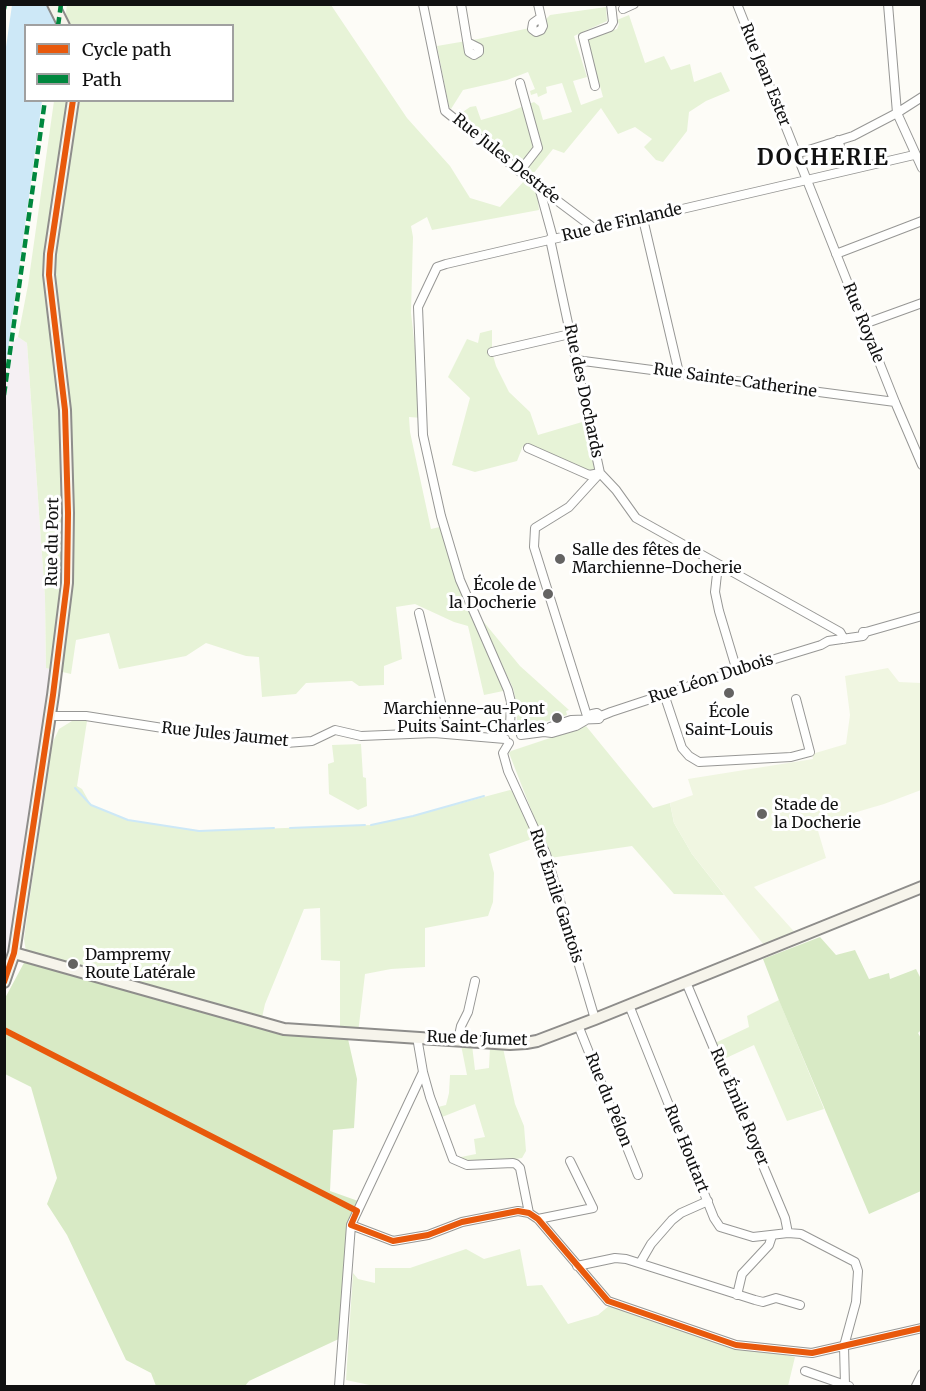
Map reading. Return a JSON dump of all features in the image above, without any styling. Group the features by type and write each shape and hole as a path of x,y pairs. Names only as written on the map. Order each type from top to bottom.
{"street":[{"path":"52,4 63,24"},
{"name":"Rue Jules Destrée","path":"423,4 445,111 539,187 596,229"},
{"path":"461,4 469,43"},
{"path":"538,4 540,18"},
{"path":"595,86 583,37 610,27 613,22 611,4"},
{"path":"623,9 634,4"},
{"name":"Rue Jean Ester","path":"737,4 807,180"},
{"path":"888,4 897,113 921,168"},
{"path":"520,83 538,148 520,171"},
{"path":"796,154 853,136 897,113 921,97"},
{"name":"Rue du Port","path":"4,982 14,952 53,695 67,583 68,513 65,410 49,275 50,254 73,102"},
{"path":"838,140 848,170"},
{"name":"Rue de Finlande","path":"510,727 511,702 508,690 459,580 441,516 423,435 418,307 438,267 914,154"},
{"name":"Rue Royale","path":"807,180 921,465"},
{"name":"Rue des Dochards","path":"539,187 552,239 600,473 569,507 534,528 534,547 588,719"},
{"path":"643,219 679,373"},
{"path":"836,254 921,221"},
{"path":"864,324 921,303"},
{"path":"492,352 570,334"},
{"name":"Rue Sainte-Catherine","path":"576,360 895,402"},
{"path":"528,448 589,475 600,473 616,490 636,518 840,632 844,639"},
{"path":"718,565 715,592 718,611 737,671"},
{"path":"419,613 447,727 446,734"},
{"name":"Rue Léon Dubois","path":"521,735 552,733 576,726 588,719 594,721 601,716 664,694 821,645 829,646 855,633 862,631 866,633 921,616"},
{"path":"664,694 682,747 699,762 791,757 810,752 796,699"},
{"name":"Rue Jules Jaumet","path":"49,716 86,716 227,738 286,742 312,741 335,730 361,736 446,734 507,741"},
{"path":"510,727 517,728 521,735 517,742 507,741 505,731 510,727"},
{"name":"Rue Émile Gantois","path":"507,741 503,753 546,854 595,1018"},
{"name":"Rue de Jumet","path":"14,952 284,1029 526,1043 578,1025 921,887"},
{"path":"458,1040 461,1026 468,1012 475,981"},
{"name":"Rue Émile Royer","path":"686,982 785,1218 788,1233"},
{"name":"Rue Houtart","path":"628,1005 720,1227 753,1237 788,1233"},
{"name":"Rue du Pélon","path":"578,1025 638,1175"},
{"path":"417,1037 430,1097 453,1159 467,1165 516,1164 520,1168 528,1213"},
{"path":"339,1386 351,1226 423,1071"},
{"path":"538,1219 593,1208 570,1161"},
{"path":"640,1263 651,1244 672,1220 681,1213 708,1201"},
{"path":"351,1226 393,1241 428,1234 462,1222 518,1211 528,1213 538,1219 608,1301 736,1345 812,1353 921,1328"},
{"path":"788,1233 801,1234 851,1258 858,1271 856,1302 844,1346 847,1386 805,1371"},
{"path":"738,1294 742,1274 769,1245 772,1236"},
{"path":"577,1266 615,1258 626,1259 763,1302 776,1298 800,1305"},
{"path":"916,1386 921,1374"}],"shaded area":[{"path":"18,337 27,343 45,597 46,668 53,669 5,972 4,395 11,343"}],"green space":[{"path":"67,5 331,5 407,118 450,166 470,198 500,207 526,179 537,190 539,210 432,230 427,217 411,226 413,237 411,313 423,418 409,417 410,432 431,529 444,526 452,560 508,690 484,695 468,626 415,604 396,607 402,659 384,666 384,685 359,686 352,681 306,683 296,694 262,697 259,657 246,656 206,643 186,656 119,669 109,633 76,640 71,674 46,668 45,597 27,343 18,337 28,285 54,102 234,102 234,24 64,24"},
{"path":"606,7 607,21 574,36 587,77 573,81 581,105 603,97 587,39 617,29 619,24 617,20 629,15 645,63 664,56 671,70 690,64 694,82 721,72 730,91 706,101 689,112 687,131 663,162 656,160 644,147 652,139 635,127 618,134 601,108 564,153 553,149 533,174 457,116 470,107 476,106 481,120 534,102 539,106 543,120 572,112 562,83 546,87 547,93 538,97 537,93 531,95 530,91 535,89 528,72 507,80 463,90 451,109 449,107 437,46 539,26 550,15"},
{"path":"834,150 835,153 840,152 842,160 811,168 809,161 812,158"},
{"path":"492,330 492,352 496,366 509,392 530,412 538,435 589,420 600,473 589,475 523,446 517,461 475,472 452,465 470,398 448,377 467,339 478,343 480,333"},
{"path":"478,615 520,666 569,710 566,711 567,715 529,727 517,721 513,688"},
{"name":"Stade de la Docherie","path":"888,668 899,682 921,683 921,790 884,804 816,824 826,858 754,887 799,937 767,949 692,854 674,823 670,803 693,795 688,779 813,759 812,754 846,744 850,715 845,676"},
{"path":"72,721 87,721 77,786 82,789 91,805 128,820 199,831 371,825 510,790 520,796 532,839 489,854 494,873 493,902 488,916 425,928 425,967 391,969 365,974 358,1033 340,1032 340,961 321,960 320,908 304,909 265,1004 261,1022 26,952 24,939 51,746 59,729"},
{"path":"586,726 653,808 670,803 674,823 692,854 724,895 674,894 632,846 550,858 509,753"},
{"path":"361,744 367,806 358,810 329,794 328,764 334,762 332,745"},
{"path":"820,937 836,955 855,950 869,979 889,973 890,979 916,969 921,979 921,1030 918,1033 922,1040 921,1191 869,1214 763,959"},
{"path":"25,961 274,1026 348,1039 357,1079 354,1128 333,1130 330,1191 361,1202 348,1266 343,1337 249,1381 245,1386 156,1386 151,1373 126,1360 67,1235 47,1204 57,1178 31,1087 5,1074 4,1000"},
{"path":"779,1000 824,1109 787,1121 754,1045 724,1059 715,1043 749,1027 747,1016"},
{"path":"461,1045 472,1045 475,1070 489,1068 490,1047 503,1048 515,1104 524,1126 526,1151 522,1158 475,1165 456,1158 476,1154 474,1139 485,1137 475,1104 437,1119 438,1107 446,1105 450,1075 467,1075"},
{"path":"466,1249 484,1259 520,1249 527,1286 542,1285 568,1324 598,1315 610,1305 739,1345 795,1357 788,1386 374,1386 346,1380 353,1273 358,1279 375,1283 375,1268 410,1268"}],"water":[{"path":"12,5 58,5 55,24 24,24 24,102 42,102 5,372 5,54"}],"waterway":[{"path":"75,788 91,805 128,820 199,831 274,828"},
{"path":"371,825 484,796"},
{"path":"290,828 365,825"}],"marked path":[{"path":"4,9 5,4"},
{"path":"58,24 61,4"},
{"path":"4,395 45,102"}],"cycle path":[{"path":"4,982 14,953 53,695 67,583 68,513 65,410 49,275 50,254 73,102"},
{"path":"4,1030 357,1211 351,1225 393,1241 428,1235 462,1222 518,1211 529,1213 538,1219 608,1301 736,1345 812,1353 922,1328"}],"place":[{"name":"Salle des fêtes de Marchienne-Docherie","path":"560,559"},
{"name":"École de la Docherie","path":"548,594"},
{"name":"École Saint-Louis","path":"729,693"},
{"name":"Marchienne-au-Pont Puits Saint-Charles","path":"557,718"},
{"name":"Stade de la Docherie","path":"762,814"},
{"name":"Dampremy Route Latérale","path":"73,964"}],"district":[{"name":"DOCHERIE","path":"823,159"}]}
